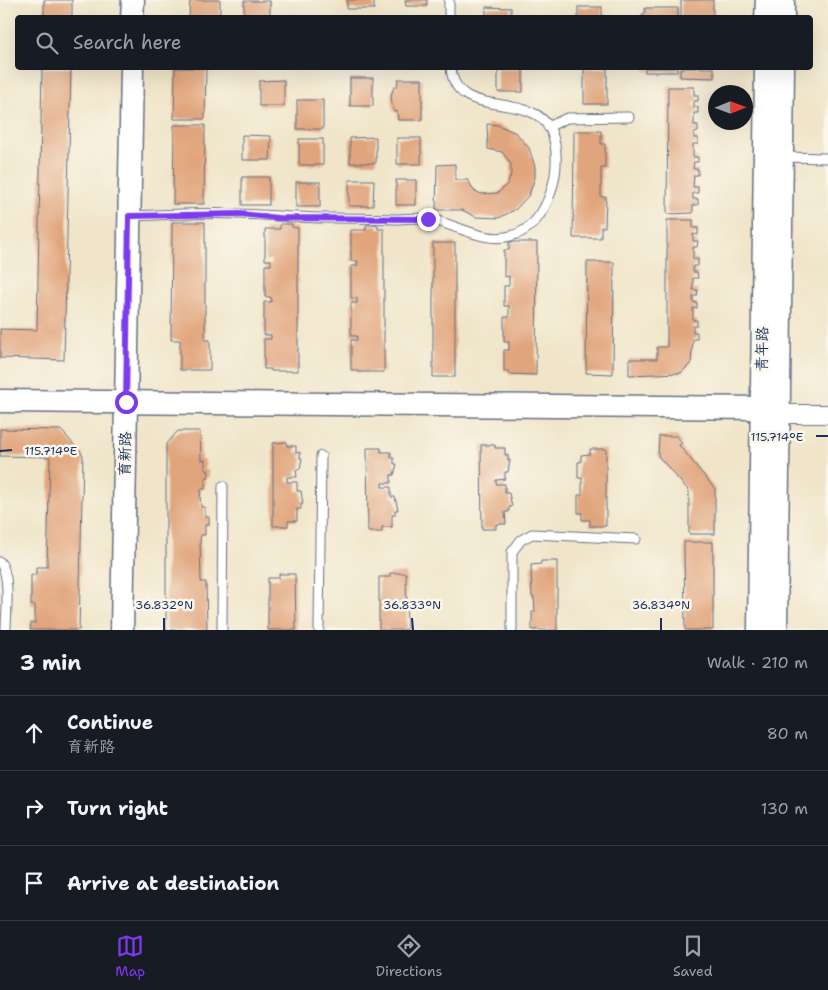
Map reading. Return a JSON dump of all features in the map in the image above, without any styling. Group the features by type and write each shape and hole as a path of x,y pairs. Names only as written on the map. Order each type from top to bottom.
{"street":[{"path":"132,15 133,0"},
{"path":"766,15 767,0"},
{"path":"783,15 784,0"},
{"name":"育新路","path":"122,630 132,70"},
{"name":"青年路","path":"766,70 770,411 776,630"},
{"name":"青年路","path":"759,630 782,157 783,70"},
{"path":"0,402 770,411 828,414"}],"lane":[{"path":"449,0 449,15"},
{"path":"129,216 240,214 278,218 428,219 465,231 499,238 514,235 526,228 547,206 553,186 554,150 551,131 543,120 526,110 470,98 460,93 452,78 450,70"},
{"path":"548,127 567,118 629,117"},
{"path":"782,157 828,158"},
{"path":"319,630 321,456"},
{"path":"222,630 223,486"},
{"path":"512,630 512,552 521,540 532,534 636,538"},
{"path":"0,562 4,566 6,583 6,630"}],"building":[{"path":"44,0 72,0 72,15 44,15"},
{"path":"190,0 220,0 220,15 189,15"},
{"path":"347,0 374,0 374,9 347,9"},
{"path":"405,0 427,0 427,6 406,6"},
{"path":"681,0 713,0 713,15 681,15"},
{"path":"244,1 270,1 270,15 244,15"},
{"path":"486,7 511,8 511,15 486,15"},
{"path":"578,7 602,7 602,15 578,15"},
{"path":"645,8 678,8 678,15 642,15 645,14"},
{"path":"42,70 71,70 64,360 0,358 0,329 37,330"},
{"path":"175,70 206,70 205,119 174,119"},
{"path":"498,70 523,70 523,92 498,92"},
{"path":"584,70 607,70 607,104 584,104"},
{"path":"645,70 677,70 677,72 645,72"},
{"path":"680,70 714,70 714,78 680,77"},
{"path":"350,78 373,78 373,106 350,106"},
{"path":"398,79 422,79 422,120 398,120 397,111 394,112 392,105 391,95 394,87 397,87"},
{"path":"284,80 284,106 259,106 259,81"},
{"path":"668,87 694,87 694,95 698,95 698,101 694,101 694,107 698,107 698,113 694,113 694,125 698,125 698,132 694,133 694,138 698,138 698,144 693,144 693,157 698,157 698,162 694,162 693,169 698,169 698,175 694,175 693,187 698,187 698,193 693,193 693,199 698,199 698,205 693,205 693,213 667,214"},
{"path":"297,100 323,100 323,129 297,129"},
{"path":"487,124 498,125 516,133 529,148 535,167 535,177 529,195 516,209 499,218 476,217 462,210 436,210 437,165 455,164 455,180 468,180 474,191 482,194 498,193 508,183 511,174 511,164 502,152 488,149"},
{"path":"174,125 205,125 204,204 173,204"},
{"path":"574,131 601,131 601,144 605,144 605,168 601,168 601,197 606,197 605,227 601,227 601,238 573,238"},
{"path":"242,135 271,136 270,160 242,160"},
{"path":"376,137 376,163 350,163 350,138"},
{"path":"397,138 421,138 421,164 397,164"},
{"path":"299,139 323,139 323,165 299,165"},
{"path":"242,177 269,177 269,205 242,205"},
{"path":"349,180 374,180 373,206 349,206"},
{"path":"396,180 416,180 416,205 396,205"},
{"path":"296,182 320,182 320,207 296,207"},
{"path":"667,220 693,220 693,228 698,228 698,235 693,234 693,241 698,241 697,247 693,247 693,259 698,259 698,266 693,266 693,272 697,272 698,278 693,278 693,290 698,290 697,296 693,296 693,302 697,303 697,308 693,308 693,320 697,320 697,326 693,326 693,332 697,332 697,339 693,339 691,363 681,373 629,375 629,359 657,359 657,347 667,347"},
{"path":"172,222 205,222 205,340 210,340 210,370 180,370 180,340 171,340"},
{"path":"280,224 292,224 292,227 298,228 298,371 271,371 271,369 264,369 264,339 271,339 271,335 264,335 264,302 271,302 271,297 265,297 265,265 271,265 271,260 265,260 265,229 280,229"},
{"path":"366,225 378,225 378,229 384,229 384,372 357,372 357,370 351,370 351,340 357,340 357,336 351,336 351,303 357,303 357,298 351,298 351,266 357,266 358,261 351,261 351,230 366,230"},
{"path":"509,242 537,242 536,375 509,374 509,371 504,371 504,350 509,350 509,342 504,342 504,317 509,317 509,306 504,306 504,286 509,286 509,276 504,277 504,250 509,250"},
{"path":"433,243 455,243 455,377 433,377"},
{"path":"587,262 614,262 613,374 586,373"},
{"path":"0,429 61,430 83,455 79,630 30,630 31,623 35,623 35,605 31,605 31,575 36,575 36,567 47,567 50,457 0,456"},
{"path":"178,431 200,431 201,460 205,460 205,470 208,470 209,477 205,478 205,489 201,489 200,497 201,507 205,507 205,517 209,517 209,525 205,525 205,535 201,535 200,541 201,582 206,582 207,630 166,630 166,444"},
{"path":"659,436 677,436 682,443 679,445 715,489 715,534 689,534 689,491 658,456"},
{"path":"287,442 287,446 296,446 296,453 300,452 300,458 302,458 300,469 296,470 297,477 287,477 287,482 297,482 297,491 301,491 303,504 301,504 301,509 297,509 297,521 288,521 288,526 273,526 273,443"},
{"path":"481,445 495,445 495,448 505,448 505,455 508,455 508,460 510,460 508,472 505,472 505,479 496,480 496,484 505,484 505,493 509,493 512,507 509,507 509,512 505,512 506,524 496,524 496,529 482,529"},
{"path":"367,448 381,448 381,452 391,452 394,464 397,464 394,475 391,475 391,483 382,483 382,487 391,487 391,497 395,497 398,510 395,510 395,515 392,515 392,527 382,527 382,532 368,532"},
{"path":"590,449 606,449 606,526 590,526 590,520 582,520 582,513 578,513 578,495 582,495 582,478 578,478 578,462 581,462 581,455 590,454"},
{"path":"684,542 713,542 713,630 685,630"},
{"path":"541,561 557,561 557,630 532,630 532,612 535,612 534,597 532,597 531,565 541,564"},
{"path":"390,573 406,573 407,630 379,630 379,577 390,577"},
{"path":"279,574 295,574 296,630 268,630 268,578 279,578"}],"route":[{"path":"126,402 129,216 240,214 278,218 428,219"}]}
